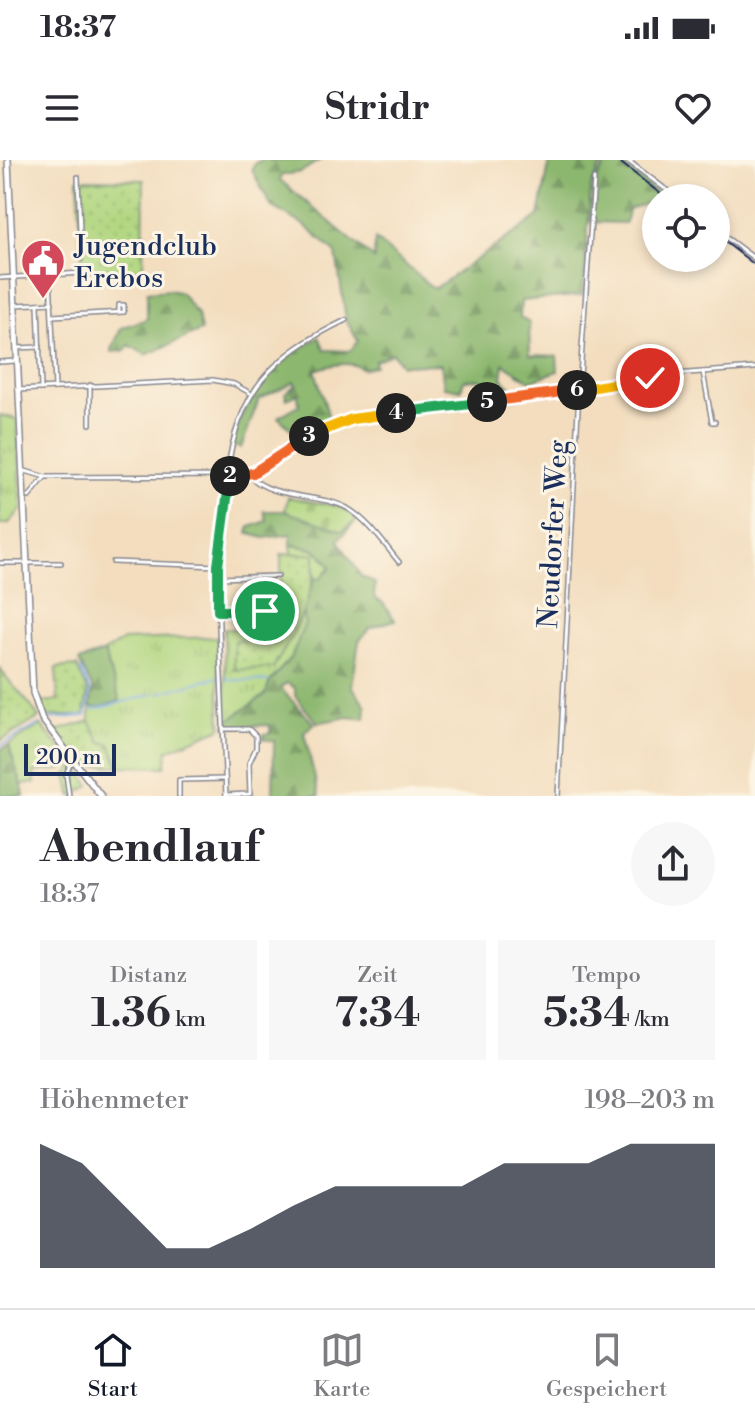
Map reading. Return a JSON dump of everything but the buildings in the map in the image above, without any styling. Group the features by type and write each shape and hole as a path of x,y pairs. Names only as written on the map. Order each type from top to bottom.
{"main road":[{"path":"8,160 35,703 42,719 101,796"}],"street":[{"path":"627,160 659,184"},
{"path":"78,177 81,259"},
{"name":"Neudorfer Weg","path":"558,796 579,390 594,179"},
{"path":"730,240 755,259"},
{"path":"0,278 82,273"},
{"path":"50,275 55,388"},
{"path":"14,305 52,303"},
{"path":"38,304 41,389"},
{"path":"52,316 119,312"},
{"path":"223,729 249,729 256,736 256,748 249,763 250,795 226,796 225,779 218,611 217,578 232,435 250,393 279,362 315,335 346,320"},
{"path":"17,348 40,347"},
{"path":"0,362 17,361"},
{"path":"22,470 45,477 249,475 309,436 352,419 703,372 755,368"},
{"path":"703,372 712,422 715,422"},
{"path":"18,390 224,381 250,393"},
{"path":"90,385 90,424"},
{"path":"249,475 254,481 287,492 345,506 371,529 399,562"},
{"path":"29,497 45,477"},
{"path":"113,562 218,566"},
{"path":"0,563 61,563"},
{"path":"217,578 278,576"},
{"path":"218,611 265,611"},
{"path":"69,796 66,774 73,758"},
{"path":"179,796 179,780 225,779"}],"green space":[{"path":"262,160 320,160 301,172 282,175 280,180 374,259 375,239 434,289 539,216 550,160 604,160 591,186 583,295 521,301 520,317 529,323 530,355 557,356 558,371 530,381 504,364 502,378 522,397 501,400 482,379 464,380 461,390 444,387 441,364 402,365 392,353 374,361 375,366 363,369 346,364 327,366 315,370 329,418 318,426 311,419 292,430 278,417 299,405 298,394 287,399 285,393 296,385 294,382 259,399 241,448 231,445 244,411 275,369 319,337 325,350 350,351 358,341 346,320 336,253 304,225 271,206 252,170 255,163"},
{"path":"608,160 615,160 646,184 642,184 642,205 629,209 625,223 591,222 594,184"},
{"path":"78,179 144,180 143,270 83,271"},
{"path":"169,290 181,293 198,316 201,331 146,355 129,345 124,351 111,352 121,328 147,319 147,292"},
{"path":"0,415 17,419 22,509 8,524 0,524"},
{"path":"288,497 341,507 358,519 342,531 285,511"},
{"path":"264,511 285,511 342,530 358,519 338,540 361,576 375,583 374,598 382,602 395,620 370,628 359,641 352,686 366,706 365,719 348,717 317,723 295,696 295,688 287,683 280,688 314,724 304,732 319,796 273,796 274,741 263,739 264,734 270,733 270,725 225,727 226,722 265,695 270,682 292,656 305,623 303,609 315,578 320,579 331,567 314,550 291,545 291,534 264,538 248,533 250,527 267,521"},
{"path":"291,545 314,550 331,567 320,579 315,578 315,555 292,554"},
{"path":"281,554 315,554 312,584 302,614 273,668 234,670 234,641 261,639 262,629 269,628 268,604 281,603"},
{"path":"303,609 306,623 292,656 270,682 265,695 226,722 224,629 262,629 261,639 234,670 295,627"},
{"path":"217,637 221,728 168,750 165,767 119,766 110,744 101,743 90,721 90,706 97,708 120,701 104,652 123,640"},
{"path":"104,652 120,701 97,708 90,706 93,689 79,661"},
{"path":"77,666 88,691 84,716 44,716 39,703 58,700 56,668"},
{"path":"0,668 39,718 0,741"},
{"path":"90,721 101,742 110,744 119,766 82,766 56,731"},
{"path":"41,725 67,756 63,769 34,772 35,783 22,785 12,765 9,745"},
{"path":"9,745 24,796 0,796 0,750"},
{"path":"75,764 90,786 72,796 67,775"}],"waterway":[{"path":"47,719 86,716 90,691 81,669"},
{"path":"159,693 218,677"},
{"path":"227,677 228,680 268,681"},
{"path":"92,710 153,694"},
{"path":"0,746 40,724"}],"railway":[{"path":"617,160 648,184"},
{"path":"730,246 755,265"}],"place":[{"name":"Jugendclub Erebos","path":"43,300"}],"route":[{"path":"265,611 218,611 217,572 230,476 253,473 309,436 346,420 550,395 650,378"}]}
